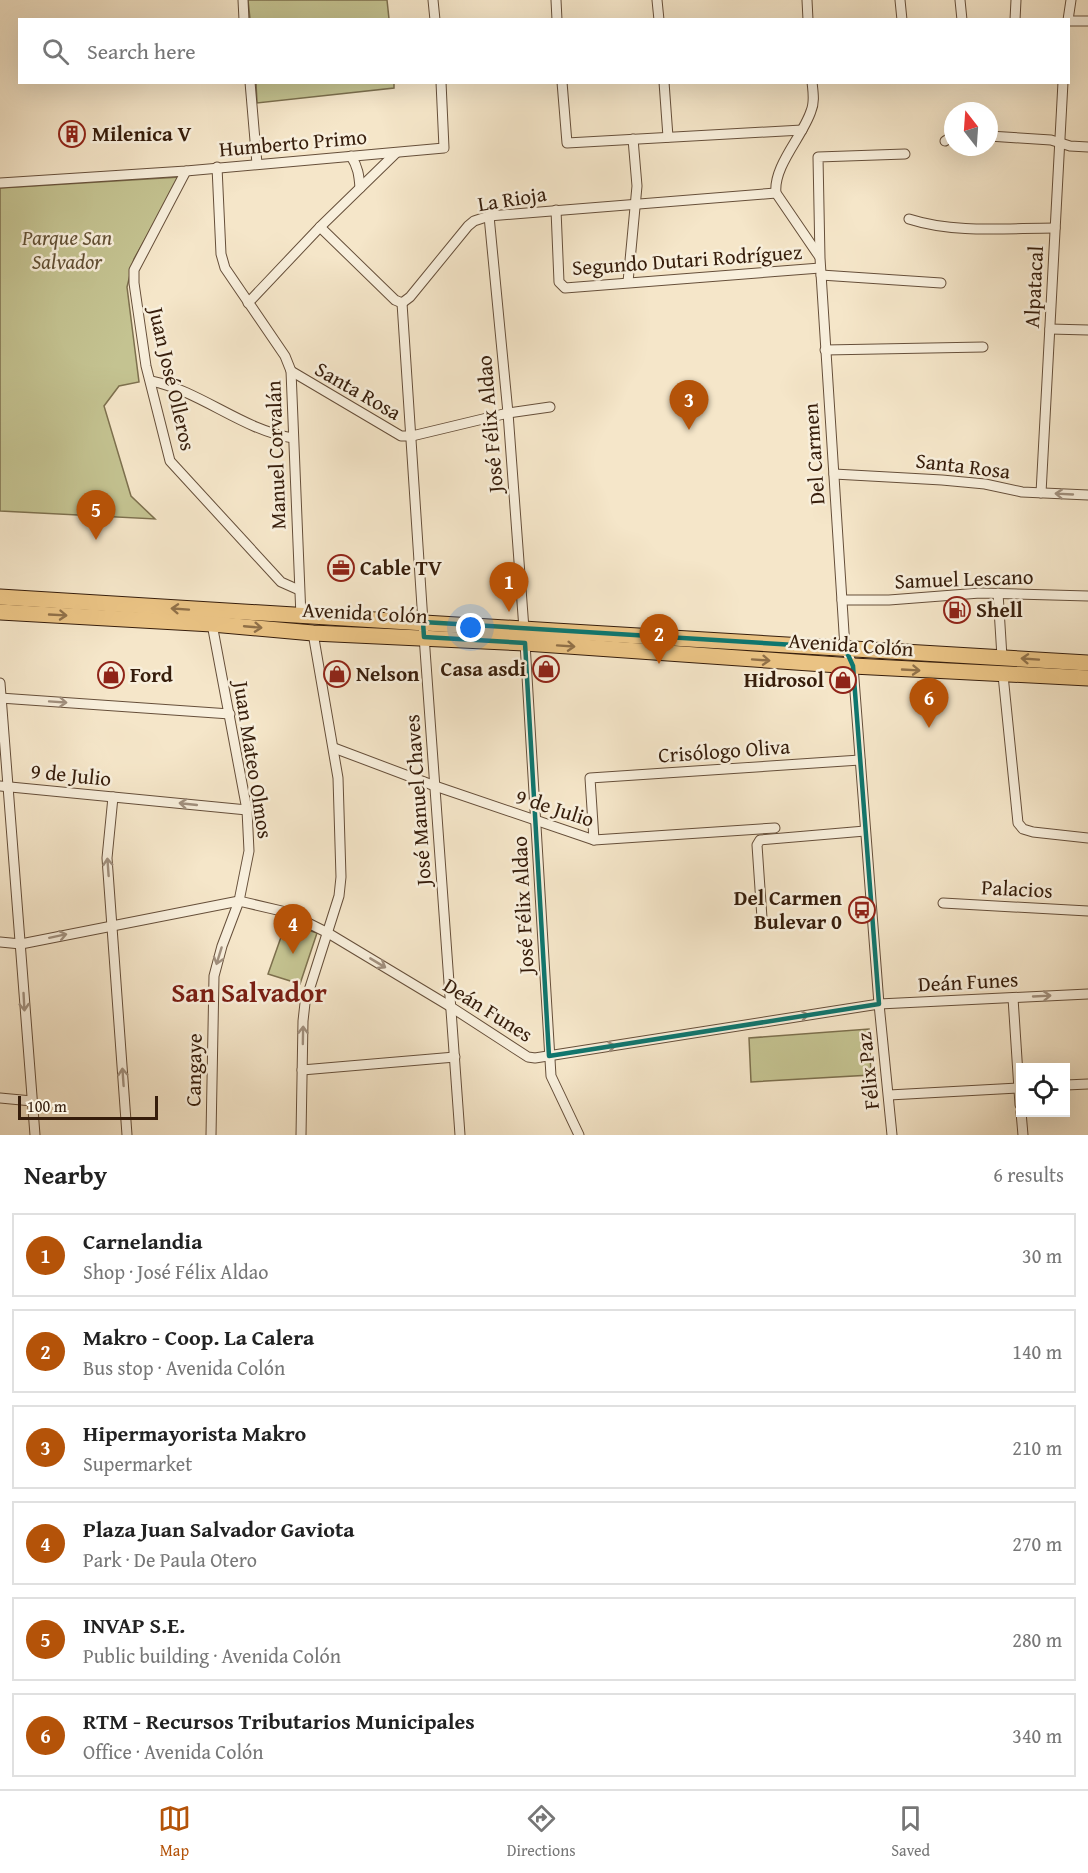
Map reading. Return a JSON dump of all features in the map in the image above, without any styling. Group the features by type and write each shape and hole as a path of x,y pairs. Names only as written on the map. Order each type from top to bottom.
{"main road":[{"name":"Avenida Colón","path":"0,597 301,617 423,630 845,648 1088,663"},
{"name":"Avenida Colón","path":"0,612 212,624 312,633 423,630"},
{"name":"Avenida Colón","path":"525,636 853,666 1088,678"}],"street":[{"path":"243,0 244,18"},
{"path":"433,0 435,18"},
{"path":"556,0 557,18"},
{"path":"657,0 659,18"},
{"path":"807,0 808,18"},
{"path":"900,0 902,18"},
{"path":"960,0 962,18"},
{"path":"1015,18 1016,0"},
{"path":"1068,18 1071,0"},
{"path":"1070,20 1088,21"},
{"path":"250,84 257,164"},
{"name":"Humberto Primo","path":"0,183 186,171 444,148 441,84"},
{"path":"562,84 567,142 802,130"},
{"path":"664,84 668,137"},
{"path":"812,84 812,109 776,180 776,193 820,267 941,283"},
{"name":"Alpatacal","path":"1041,493 1063,84"},
{"path":"998,137 1051,140 1088,147"},
{"path":"628,282 637,186 633,139"},
{"path":"248,303 320,227 396,153"},
{"name":"Del Carmen","path":"845,648 820,267 818,158 904,154"},
{"path":"351,156 359,174 360,188"},
{"name":"Manuel Corvalán","path":"217,167 222,260 225,268 285,356 291,371 301,617"},
{"name":"Juan José Olleros","path":"186,171 134,275 144,353 170,461 281,582 299,590"},
{"name":"La Rioja","path":"402,303 410,297 468,226 474,221 489,216 776,193"},
{"name":"Segundo Dutari Rodríguez","path":"556,210 559,282 565,288 820,267"},
{"name":"José Félix Aldao","path":"489,216 508,413 525,636 550,1076 579,1135"},
{"path":"909,219 930,226 948,228 1055,228"},
{"path":"320,227 395,300 402,303"},
{"name":"José Manuel Chaves","path":"402,303 460,1135"},
{"path":"1050,329 1088,330"},
{"path":"825,350 983,347"},
{"name":"Santa Rosa","path":"291,371 394,434 412,436 508,413 550,407"},
{"path":"150,381 170,386 273,434 293,438"},
{"name":"Santa Rosa","path":"834,474 942,480 1041,493 1088,495"},
{"path":"998,593 1002,657"},
{"name":"Samuel Lescano","path":"842,600 889,600 998,593 1088,596"},
{"name":"Juan Mateo Olmos","path":"212,624 247,810 248,862 239,901"},
{"path":"301,1135 305,1003 339,896 341,877 340,801 334,748 312,633"},
{"path":"845,648 853,666 879,1004"},
{"path":"1003,675 1018,823 1023,829 1033,832 1088,838"},
{"path":"0,683 5,786 21,944 35,1135"},
{"path":"1,698 230,714"},
{"name":"9 de Julio","path":"334,748 536,822 594,840 775,828"},
{"name":"Crisólogo Oliva","path":"594,840 590,778 860,760"},
{"name":"9 de Julio","path":"5,786 247,810"},
{"path":"112,797 107,858 127,1135"},
{"path":"762,918 757,845 760,840 865,831"},
{"name":"Deán Funes","path":"0,942 21,944 239,901 286,912 328,933 451,1007 528,1057 549,1056 879,1004 1088,994"},
{"name":"Cangaye","path":"211,1135 214,976 222,946 239,901"},
{"name":"Palacios","path":"943,903 1088,911"},
{"path":"1013,998 1018,1063"},
{"name":"Félix Paz","path":"879,1004 892,1135"},
{"path":"302,1070 455,1057"},
{"path":"1070,1085 1088,1084"},
{"path":"889,1095 1016,1088"},
{"path":"0,1098 32,1101"},
{"path":"1021,1117 1023,1135"}],"highlighted area":[{"path":"423,622 845,648 853,666 879,1004 549,1056 525,643 424,637"}],"green space":[{"path":"248,0 387,0 389,18 250,18"},
{"path":"256,84 394,84 394,88 257,103"},
{"name":"Parque San Salvador","path":"180,177 134,259 127,287 139,382 119,386 104,406 131,496 155,519 0,511 0,188"},
{"path":"286,923 317,933 300,984 268,974"},
{"path":"869,1029 871,1075 751,1082 749,1038"}],"place":[{"name":"Milenica V","path":"72,134"},
{"name":"Hipermayorista Makro","path":"689,430"},
{"name":"INVAP S.E.","path":"96,540"},
{"name":"Cable TV","path":"341,568"},
{"name":"Shell","path":"957,610"},
{"name":"Carnelandia","path":"509,612"},
{"name":"Makro - Coop. La Calera","path":"659,664"},
{"name":"Casa asdi","path":"546,669"},
{"name":"Nelson","path":"337,674"},
{"name":"Ford","path":"111,675"},
{"name":"Hidrosol","path":"843,680"},
{"name":"RTM - Recursos Tributarios Municipales","path":"929,728"},
{"name":"Del Carmen Bulevar 0","path":"862,910"},
{"name":"Plaza Juan Salvador Gaviota","path":"293,954"}],"district":[{"name":"San Salvador","path":"249,993"}]}
